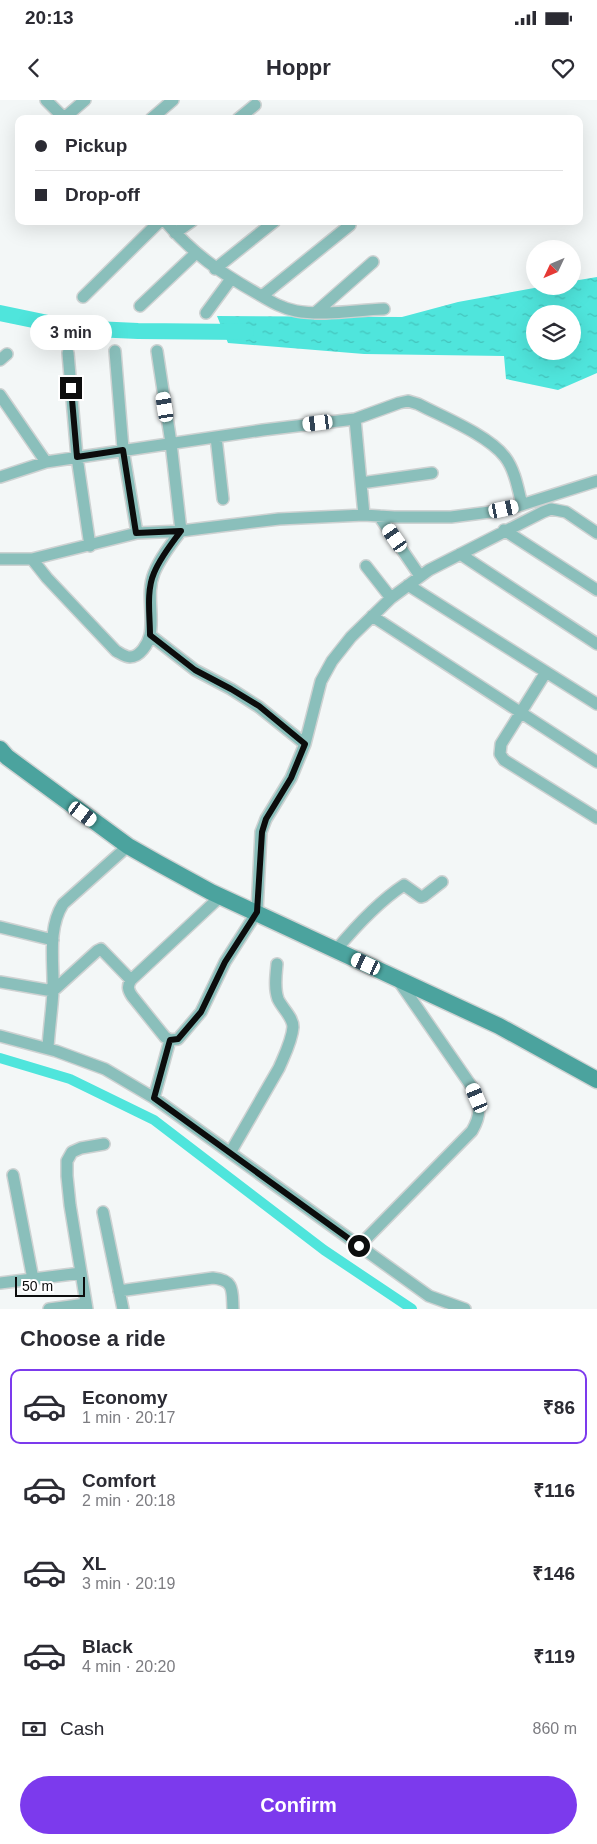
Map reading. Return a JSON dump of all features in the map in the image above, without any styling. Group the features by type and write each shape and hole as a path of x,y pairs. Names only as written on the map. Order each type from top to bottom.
{"street":[{"path":"46,100 60,115"},
{"path":"68,115 85,100"},
{"path":"156,115 173,100"},
{"path":"243,115 255,105"},
{"path":"83,297 156,225"},
{"path":"168,225 195,254 231,278 286,309 315,313 384,309"},
{"path":"175,233 186,225"},
{"path":"215,268 270,225"},
{"path":"262,296 350,225"},
{"path":"140,306 195,254"},
{"path":"315,313 373,262"},
{"path":"206,313 231,278"},
{"path":"115,351 123,450 136,533"},
{"path":"32,559 47,578 116,651 124,656 131,657 139,653 144,647 150,635 150,587 153,574 181,531 171,444 157,352"},
{"path":"68,353 77,457 90,546"},
{"path":"0,395 46,462"},
{"path":"2,472 46,462 123,450 356,419 399,403 408,402 418,404 492,444 506,458 516,481 524,520"},
{"path":"356,419 364,515"},
{"path":"216,437 224,499"},
{"path":"361,483 432,473"},
{"path":"0,559 32,559 136,533 181,531 279,518 364,515 451,517 490,512 520,506 597,481"},
{"path":"221,896 131,980 128,985 128,990 132,996 165,1037 170,1040 178,1039 201,1012 225,962 257,912 262,832 266,819 291,778 305,744 321,681 332,662 351,637 390,598 420,576 524,520 551,509 559,510 566,512 597,533"},
{"path":"379,516 420,576"},
{"path":"504,530 597,590"},
{"path":"460,554 597,644"},
{"path":"366,566 390,598"},
{"path":"408,585 597,704"},
{"path":"372,616 597,762"},
{"path":"150,635 195,670 259,706 305,744"},
{"path":"546,672 501,744 500,754 504,760 596,814"},
{"path":"0,749 68,803 128,846 221,896 499,1026 597,1080"},
{"path":"48,1048 53,991 55,921 63,904 128,846"},
{"path":"336,950 352,930 401,887 406,886 421,897 442,882"},
{"path":"0,927 53,940"},
{"path":"53,991 101,949 131,980"},
{"path":"230,1153 278,1068 285,1054 293,1028 277,995 277,964"},
{"path":"359,1246 472,1131 478,1121 477,1098 472,1087 397,979"},
{"path":"0,982 53,991"},
{"path":"0,1036 48,1048 105,1069 154,1098 428,1296 465,1309"},
{"path":"154,1098 170,1040"},
{"path":"49,1309 86,1306 68,1186 68,1161 72,1152 81,1148 104,1144"},
{"path":"14,1175 33,1279"},
{"path":"103,1212 123,1309"},
{"path":"0,1283 81,1273"},
{"path":"119,1291 221,1278 228,1282 232,1288 233,1309"}],"water":[{"path":"597,277 597,373 558,390 506,379 504,356 364,354 228,343 217,316 402,317 458,302 526,289 526,295 581,295 581,280"}],"waterway":[{"path":"0,313 72,328 246,332"},
{"path":"0,1058 70,1079 154,1120 324,1250 412,1309"}],"route":[{"path":"71,388 77,457 123,450 136,533 181,531 153,574 150,587 150,635 195,670 259,706 305,744 291,778 266,819 262,832 257,912 225,962 201,1012 178,1039 170,1040 154,1098 359,1246"}]}
